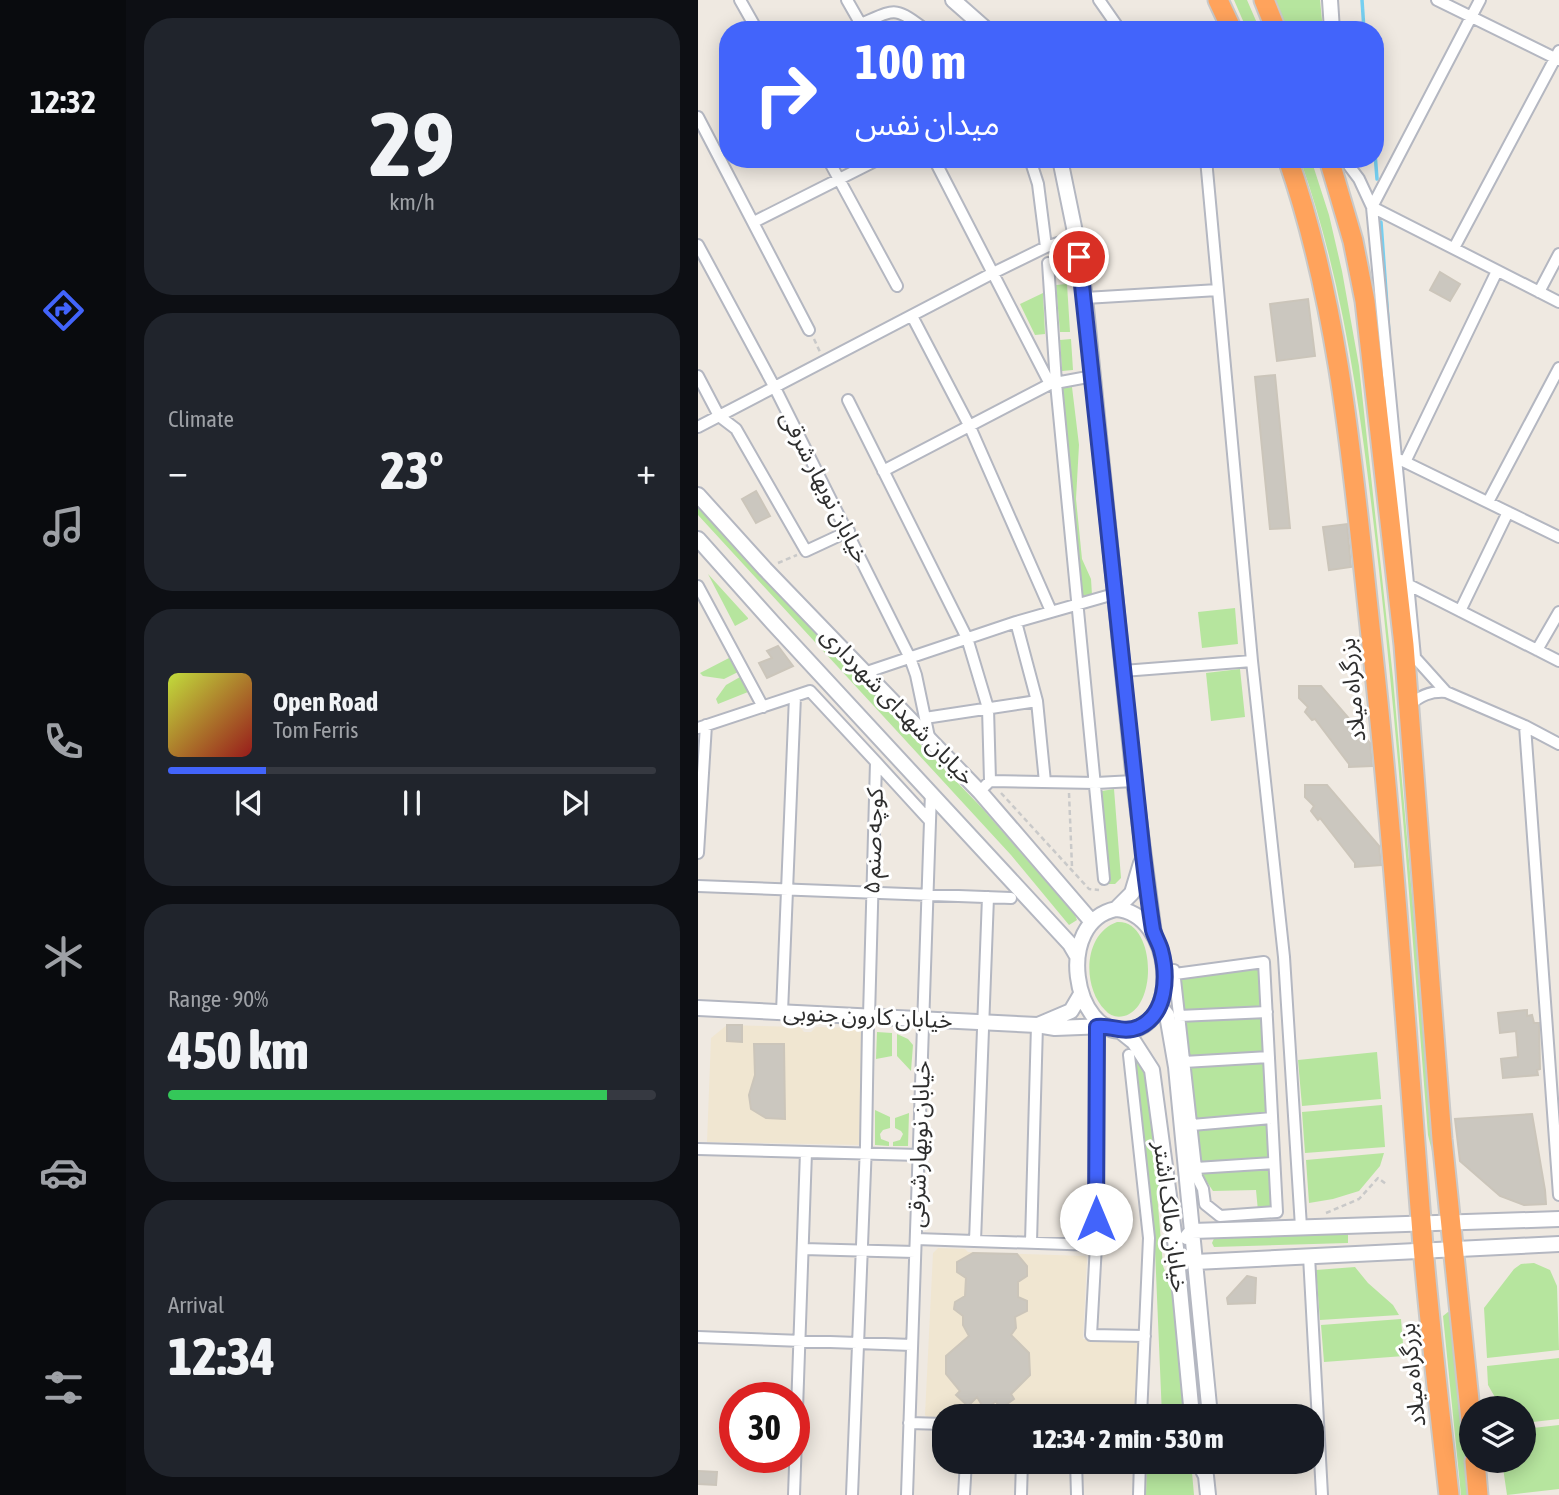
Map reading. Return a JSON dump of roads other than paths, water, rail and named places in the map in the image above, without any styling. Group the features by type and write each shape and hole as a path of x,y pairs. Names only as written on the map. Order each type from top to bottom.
{"highway":[{"path":"1218,0 1228,21"},
{"path":"1264,0 1272,21"},
{"name":"بزرگراه میلاد","path":"1291,168 1305,209 1320,270 1351,453 1390,814 1424,1250 1449,1495"},
{"path":"1337,168 1394,456 1410,651 1409,707 1450,1221 1468,1396"},
{"path":"1476,1473 1478,1495"}],"main road":[{"path":"952,0 976,21"},
{"path":"1330,0 1331,21"},
{"path":"1062,168 1085,298 1143,855 1154,934 1171,972 1160,1006 1141,1026 1128,1031 1107,1028 1090,1012 1081,994 1077,956 1082,937 1092,922 1102,914 1116,909 1124,909 1138,916 1154,934"},
{"name":"خیابان شهدای شهرداری","path":"698,495 765,569 929,737 985,787 1092,922"},
{"name":"خیابان شهدای شهرداری","path":"698,539 1070,944 1077,956"},
{"path":"1116,909 1132,893 1143,855"},
{"name":"خیابان کارون جنوبی","path":"1037,1025 1071,1010 1081,994"},
{"path":"1160,1006 1167,1015 1176,1068 1209,1404"},
{"name":"خیابان کارون جنوبی","path":"698,1008 782,1012 868,1022 923,1019 1055,1028 1107,1028"},
{"name":"خیابان مالک اشتر","path":"1107,1028 1134,1042 1152,1070 1176,1248 1191,1404"},
{"path":"1559,1219 1192,1231 1176,1248 1195,1262 1559,1244"},
{"path":"1206,1476 1208,1495"}],"street":[{"path":"740,0 752,21"},
{"path":"847,0 859,21"},
{"path":"1099,0 1114,21"},
{"path":"1437,0 1557,57 1454,248"},
{"path":"1372,207 1480,0"},
{"path":"872,21 890,11 898,11 913,21"},
{"path":"698,117 719,156"},
{"path":"725,168 809,330"},
{"path":"833,168 897,286"},
{"path":"754,222 862,168"},
{"path":"939,168 1053,384"},
{"path":"1033,168 1038,184 1046,247"},
{"path":"1207,168 1252,661 1284,957 1301,1227"},
{"path":"1345,168 1359,179 1372,207 1394,456 1409,585 1410,651 1446,692"},
{"path":"1372,207 1559,302"},
{"path":"698,427 993,273 1046,247 1076,237"},
{"name":"خیابان نوبهار شرقی","path":"698,245 775,388 910,658 929,737"},
{"path":"1539,292 1559,254"},
{"path":"1048,263 1053,384 1079,603 1104,879"},
{"path":"1394,456 1497,271"},
{"path":"1085,298 1218,290"},
{"path":"912,316 970,427 1051,611"},
{"path":"1488,502 1559,368"},
{"path":"698,376 719,416 736,429 806,551 848,531"},
{"path":"883,471 1053,384 1093,376"},
{"path":"848,400 968,638 988,708 985,787 1045,782 1134,781"},
{"path":"1394,456 1559,537"},
{"path":"1460,611 1508,512"},
{"path":"1409,585 1559,661"},
{"path":"698,586 763,707"},
{"path":"867,672 1016,622 1114,594"},
{"path":"1537,650 1559,612"},
{"path":"1016,622 1037,701 1045,782"},
{"path":"1123,671 1252,661"},
{"name":"کوچه صنم ۵","path":"795,696 810,691 876,762 852,1495"},
{"path":"1409,707 1425,694 1446,692 1525,726 1559,744"},
{"path":"698,853 702,727 795,696 782,1012"},
{"path":"925,718 1037,701"},
{"path":"1525,726 1559,1195"},
{"path":"876,762 930,821"},
{"name":"خیابان نوبهار شرقی","path":"907,1495 931,792"},
{"path":"698,886 1011,898"},
{"path":"975,1241 987,897"},
{"path":"1171,972 1284,957"},
{"path":"1264,962 1277,1212 1220,1216 1205,1204 1196,1168 1179,1016 1171,972 1264,962"},
{"path":"1179,1016 1267,1012"},
{"path":"1031,1242 1037,1025"},
{"path":"1107,1028 1091,1335 1145,1336"},
{"path":"1129,1055 1150,1238 1142,1404"},
{"path":"1184,1062 1269,1057"},
{"path":"1192,1125 1272,1118"},
{"path":"698,1150 919,1155"},
{"path":"794,1495 806,1152"},
{"path":"1196,1168 1274,1163"},
{"path":"916,1239 1096,1245"},
{"path":"803,1249 915,1252"},
{"path":"1309,1256 1322,1495"},
{"path":"698,1337 912,1345"},
{"path":"909,1423 932,1424"},
{"path":"964,1495 965,1474"},
{"path":"1021,1495 1022,1474"},
{"path":"1076,1474 1077,1495"},
{"path":"1138,1495 1139,1474"}],"waterway":[{"path":"1362,0 1363,21"},
{"path":"1376,168 1377,179"},
{"path":"1381,222 1389,334"}]}
